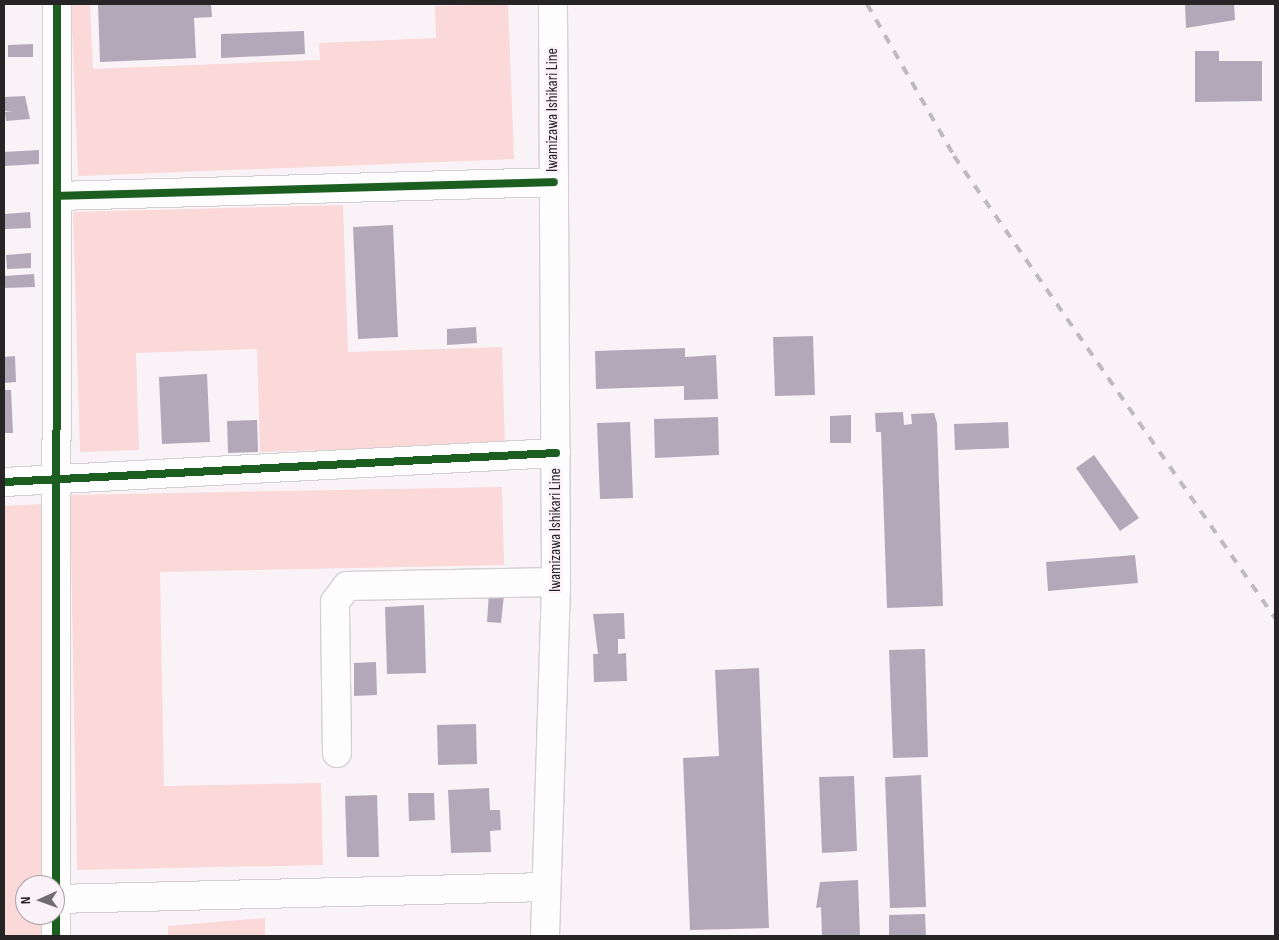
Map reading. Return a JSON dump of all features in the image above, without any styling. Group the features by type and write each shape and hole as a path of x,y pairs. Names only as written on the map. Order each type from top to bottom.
{"street":[{"path":"56,875 57,4"},
{"name":"Iwamizawa Ishikari Line","path":"545,936 545,887 556,582 552,4"},
{"path":"56,196 554,182"},
{"path":"4,482 556,453"},
{"path":"337,753 335,602 347,586 556,582"},
{"path":"65,899 545,887"}],"shaded area":[{"path":"71,4 90,4 93,69 320,60 319,43 436,38 435,6 508,4 514,159 78,176"},
{"path":"343,205 348,352 502,347 505,445 260,452 257,349 136,353 139,450 80,452 73,212"},
{"path":"502,487 504,565 160,572 164,786 321,783 323,865 77,870 70,495"},
{"path":"42,504 44,875 15,875 15,925 44,925 44,936 4,936 4,506"},
{"path":"265,918 265,936 168,936 168,926"}],"building":[{"path":"98,4 211,4 212,17 194,18 196,58 100,62"},
{"path":"1185,4 1234,4 1235,20 1186,28"},
{"path":"304,31 305,54 221,58 221,34"},
{"path":"33,44 33,57 8,57 8,45"},
{"path":"1195,51 1219,51 1219,61 1262,61 1262,101 1195,102"},
{"path":"25,96 30,119 6,121 5,112 12,111 4,111 4,97"},
{"path":"39,150 39,164 4,166 4,152"},
{"path":"30,212 31,228 5,229 4,214"},
{"path":"393,225 398,337 358,339 353,227"},
{"path":"31,253 31,268 7,269 6,255"},
{"path":"34,274 35,287 4,288 4,276"},
{"path":"476,327 477,343 447,345 447,329"},
{"path":"813,336 815,395 775,396 773,337"},
{"path":"685,348 685,357 716,355 718,399 684,400 684,386 596,389 595,351"},
{"path":"15,356 16,382 4,383 4,357"},
{"path":"207,374 210,442 162,444 159,377"},
{"path":"4,390 11,390 13,433 4,433"},
{"path":"903,412 904,425 912,424 911,414 934,413 937,423 943,606 887,608 881,432 876,432 875,413"},
{"path":"851,415 851,443 830,443 830,416"},
{"path":"718,417 719,455 655,458 654,419"},
{"path":"257,420 258,452 228,453 227,421"},
{"path":"630,422 633,498 600,499 597,423"},
{"path":"1008,422 1009,448 955,450 954,424"},
{"path":"1094,455 1139,518 1120,531 1076,468"},
{"path":"1135,555 1138,583 1048,591 1046,562"},
{"path":"489,593 504,595 501,623 487,622"},
{"path":"424,605 426,673 387,674 385,607"},
{"path":"624,613 625,639 618,639 618,654 626,653 627,681 594,682 593,654 598,654 593,614"},
{"path":"925,649 928,757 893,758 889,650"},
{"path":"376,662 377,695 354,696 354,663"},
{"path":"759,668 769,928 690,930 683,758 719,756 715,670"},
{"path":"476,724 477,764 438,765 437,725"},
{"path":"921,775 926,907 890,908 885,777"},
{"path":"854,776 857,851 822,853 819,777"},
{"path":"489,788 490,810 500,810 501,830 490,831 491,852 451,853 448,790"},
{"path":"408,793 434,793 435,820 409,821"},
{"path":"377,795 379,857 347,857 345,796"},
{"path":"858,880 860,936 822,936 821,907 816,908 820,882"},
{"path":"925,914 926,936 889,936 889,915"}],"railway":[{"path":"867,4 954,156 1275,618"}],"cycle path":[{"path":"56,936 57,4"},
{"path":"57,196 554,182"},
{"path":"4,482 556,453"}]}
